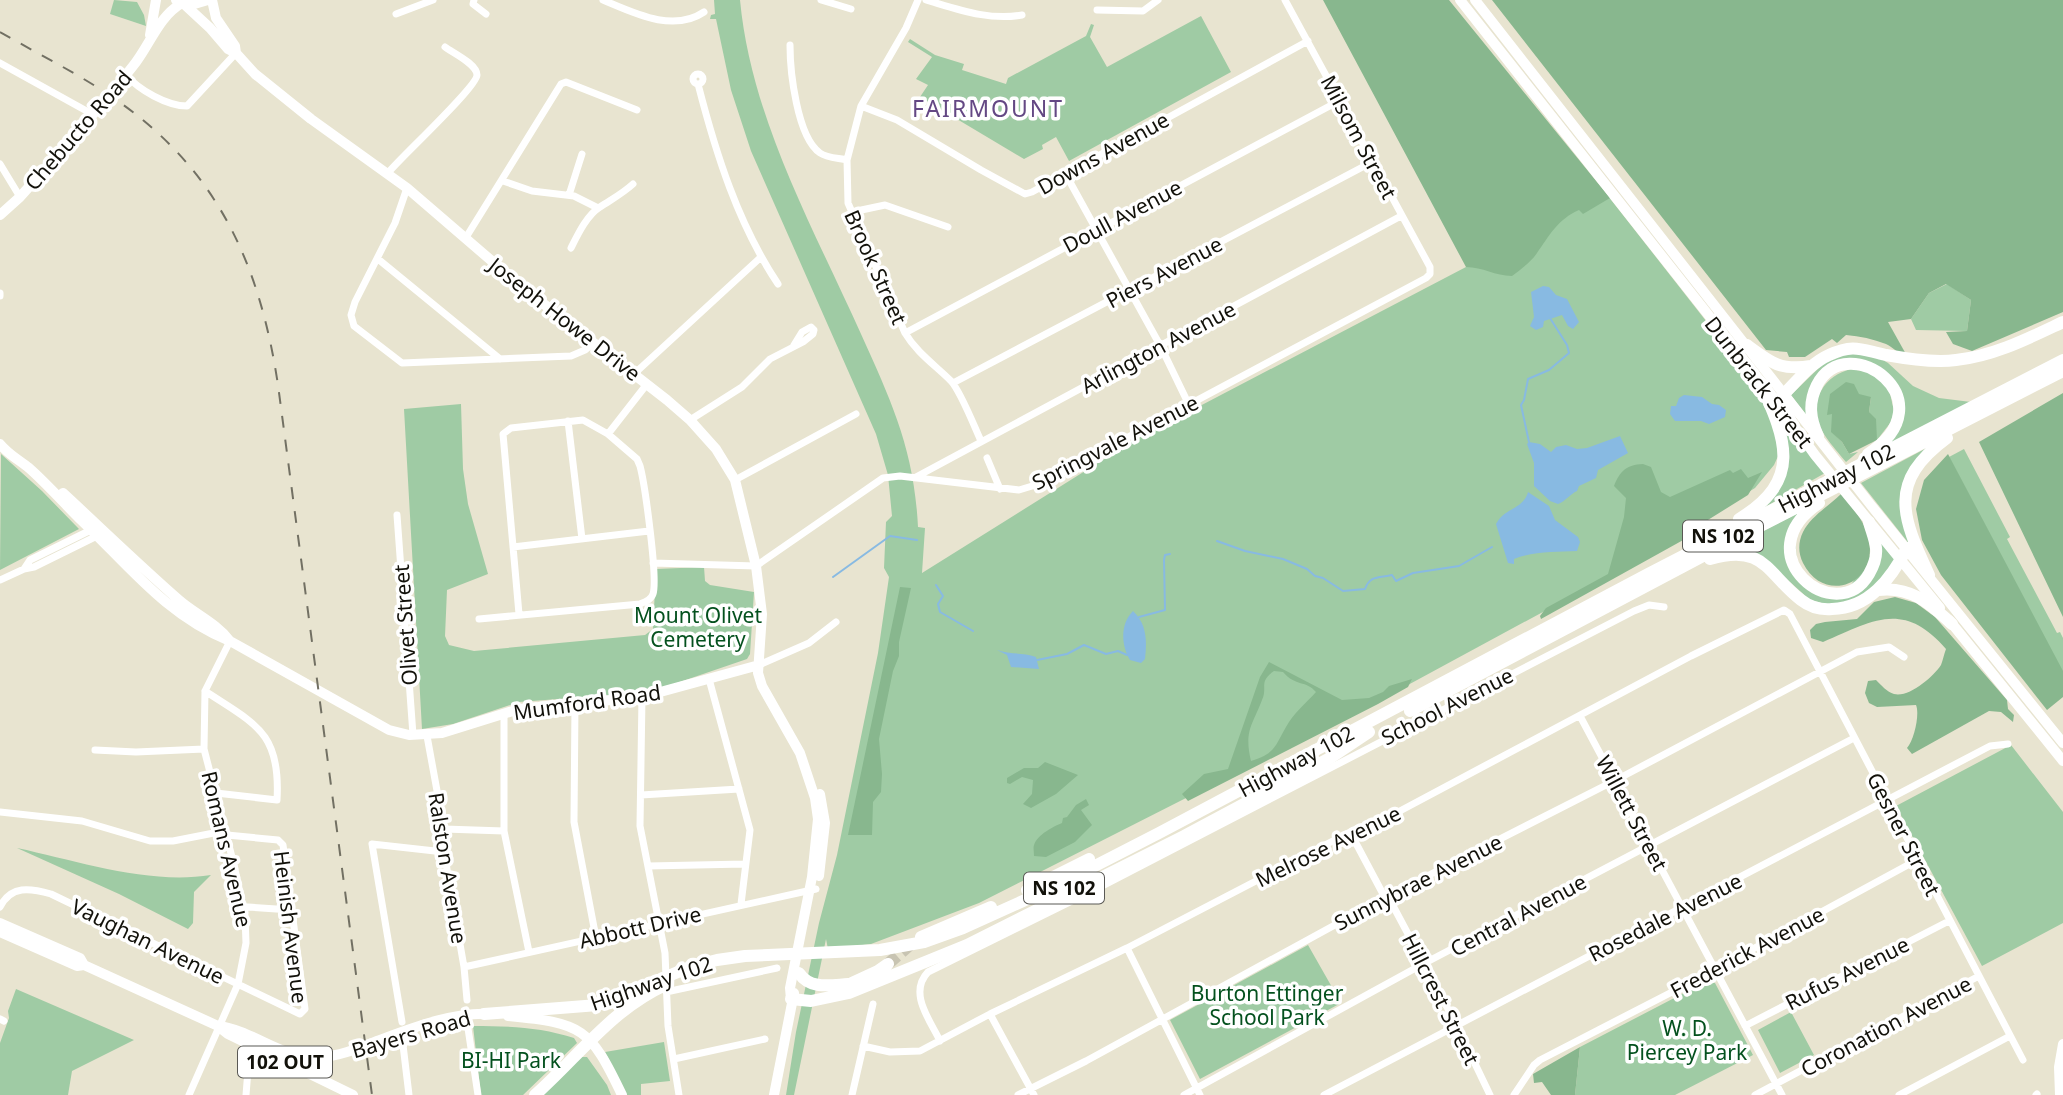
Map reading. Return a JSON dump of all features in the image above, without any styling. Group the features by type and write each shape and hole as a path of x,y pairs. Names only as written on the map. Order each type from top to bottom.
{"highway":[{"path":"1791,422 1784,406 1784,394 1811,366 1846,348 1864,348 1884,355 1927,360 1955,360 1986,354 2063,322"},
{"path":"1747,345 1768,361 1783,368 1811,366"},
{"name":"Highway 102","path":"895,955 920,941 930,931 1018,895 1211,799 1291,763 1648,574 2063,360"},
{"path":"1815,488 1877,448 1891,435 1899,416 1898,398 1891,383 1878,371 1859,365 1840,366 1828,371 1820,379 1813,393 1810,418 1818,436"},
{"path":"1929,575 1909,533 1906,517 1907,487 1913,471 1935,447 1956,431 2063,371"},
{"name":"Highway 102","path":"535,1095 598,1031 626,1008 690,967 745,956 895,955 965,936 1369,732 2063,371"},
{"path":"1648,574 1752,511 1767,498 1777,482 1784,461 1784,440 1761,384"},
{"path":"1864,474 1807,512 1798,522 1789,544 1790,558 1795,569 1815,589 1832,593 1851,591 1864,582 1873,567 1877,549 1865,516"},
{"path":"1690,565 1721,555 1746,555 1767,565 1803,602 1822,610 1842,609 1862,604 1878,590 1901,561 1907,548"},
{"path":"1878,590 1892,588 1925,599 1952,624"},
{"path":"791,999 811,1001 849,993 967,945 1184,836 1329,758 1369,732"},
{"path":"791,999 871,975 895,955"},
{"path":"799,973 806,982 815,985 848,984"},
{"name":"Highway 102","path":"484,1014 597,1005 661,987"}],"main road":[{"name":"Chebucto Road","path":"149,41 156,0"},
{"path":"180,2 194,5 210,0"},
{"name":"Joseph Howe Drive","path":"210,0 216,18 235,46 236,53"},
{"name":"Dunbrack Street","path":"1460,0 1815,455 2063,761"},
{"name":"Dunbrack Street","path":"1475,0 1870,504 2063,743"},
{"name":"Chebucto Road","path":"0,215 20,197 126,75 164,16 180,2"},
{"name":"Joseph Howe Drive","path":"180,2 211,28 228,49 236,53 255,74 311,119 407,188 465,239 690,421 716,449 735,480 756,566 762,614 758,673 762,686 800,752 815,798 818,819 813,890 774,1095"},
{"name":"Mumford Road","path":"0,444 30,462 98,531 136,577 185,618 389,730 427,736 519,709 642,697 759,664"},
{"name":"Joseph Howe Drive","path":"759,664 803,745 823,806 824,838 790,988 791,999"},
{"path":"735,671 749,675 762,686"},
{"name":"Bayers Road","path":"0,923 80,958 85,965 218,1026 228,1034 354,1095"},
{"name":"Bayers Road","path":"0,932 77,966 85,965"},
{"name":"Bayers Road","path":"218,1026 231,1027 298,1056 327,1057 353,1050 406,1026 466,1015 484,1014 550,1021 584,1033 601,1052 622,1095"},
{"path":"2060,1095 2059,1067 2063,1044"}],"street":[{"path":"396,14 433,0"},
{"path":"474,0 473,4 486,13"},
{"path":"603,0 614,2 653,20 693,19 704,12"},
{"path":"821,0 850,9"},
{"name":"Brook Street","path":"918,0 906,28 861,106 847,160 848,203 905,333 934,368 953,383 981,441"},
{"path":"926,0 982,15 1009,18 1022,15"},
{"path":"1097,10 1143,11 1157,0"},
{"name":"Milsom Street","path":"1285,0 1374,161 1430,267 1430,274"},
{"name":"Downs Avenue","path":"861,106 897,120 1025,194 1308,41"},
{"path":"790,45 793,94 811,143 821,154 847,160"},
{"path":"387,173 464,96 476,80 474,68 445,47"},
{"path":"126,75 141,88 179,106 190,104 236,53"},
{"path":"0,63 92,114"},
{"path":"465,239 554,95 566,82 636,110"},
{"path":"698,84 719,162 761,257 778,284"},
{"name":"Doull Avenue","path":"905,333 1339,101"},
{"path":"569,195 582,154"},
{"name":"Piers Avenue","path":"953,383 1374,161"},
{"path":"0,164 20,197"},
{"path":"1065,173 1161,347 1189,405"},
{"path":"503,181 532,191 569,195 592,203 598,208"},
{"path":"571,248 580,229 598,208 621,195 633,184"},
{"path":"407,188 395,223 355,302 351,315 354,326 402,363 571,356 593,343"},
{"path":"852,212 884,205 948,227"},
{"name":"Arlington Avenue","path":"915,478 1401,216"},
{"path":"634,374 761,257"},
{"path":"378,259 501,359"},
{"name":"Springvale Avenue","path":"756,566 875,482 894,476 1019,490 1042,483 1430,274"},
{"path":"690,421 742,387 770,359 794,345"},
{"path":"608,434 647,384"},
{"path":"735,480 856,414"},
{"path":"479,619 640,604 649,600 653,594 653,563 640,466 637,459 608,434 583,420 506,430 503,439 519,614"},
{"path":"568,421 582,539"},
{"path":"987,458 1000,489"},
{"name":"Olivet Street","path":"397,515 413,735"},
{"path":"0,580 34,567 98,531"},
{"path":"513,547 649,531"},
{"path":"653,563 756,566"},
{"name":"School Avenue","path":"940,1041 918,995 920,982 928,972 1102,886 1634,611 1649,605 1664,607"},
{"name":"Melrose Avenue","path":"863,1046 904,1053 920,1051 1127,948 1350,832 1398,812 1691,656 1784,610"},
{"name":"Gesner Street","path":"1784,610 1790,614 2023,1060"},
{"path":"759,664 809,643 836,622"},
{"name":"Romans Avenue","path":"189,1095 238,984 247,940 237,906 225,833 204,750 205,691 230,641"},
{"name":"Sunnybrae Avenue","path":"1018,1095 1032,1092 1386,897 1616,780 1857,652 1889,647 1904,657"},
{"path":"709,679 750,835 741,904"},
{"path":"205,691 260,729 270,745 274,759 277,800 216,793"},
{"path":"642,697 640,826 667,967 661,987 679,1095"},
{"path":"575,703 574,822 596,938"},
{"path":"505,713 504,831 529,952"},
{"name":"Willett Street","path":"1580,716 1782,1095"},
{"name":"Ralston Avenue","path":"427,736 444,829 444,852 464,967 467,1000"},
{"name":"Central Avenue","path":"1184,1095 1199,1091 1423,964 1854,738"},
{"name":"Rosedale Avenue","path":"1324,1095 1990,746 2008,744"},
{"path":"95,750 204,750"},
{"path":"641,795 739,789"},
{"path":"0,812 82,821 150,841 162,842 225,833"},
{"path":"444,829 504,831"},
{"name":"Hillcrest Street","path":"1350,832 1456,1024 1490,1095"},
{"name":"Heinish Avenue","path":"225,833 278,840 283,845 305,1009 300,1014"},
{"path":"409,1094 403,1045 406,1026 372,844 444,852"},
{"name":"Frederick Avenue","path":"1514,1095 1534,1065 1541,1060 1917,860"},
{"path":"648,866 745,864"},
{"name":"Vaughan Avenue","path":"0,907 12,892 29,888 51,894 300,1014"},
{"name":"Abbott Drive","path":"464,967 813,890"},
{"path":"237,906 291,910"},
{"name":"Rufus Avenue","path":"1745,1026 1949,921"},
{"path":"1127,948 1199,1091"},
{"path":"661,987 777,968"},
{"name":"Coronation Avenue","path":"1755,1095 1979,976"},
{"path":"852,1095 873,1004"},
{"path":"990,1014 1032,1092"},
{"path":"466,1015 478,1095"},
{"path":"1899,1095 2010,1036"},
{"path":"674,1059 765,1039"},
{"path":"246,1095 250,1045"},
{"path":"249,1076 262,1051"}],"green space":[{"path":"114,0 137,2 146,26 110,14"},
{"path":"714,0 740,0 746,44 770,129 900,427 912,474 918,527 925,528 922,573 1133,441 1466,267 1601,187 1728,349 1771,415 1779,454 1774,465 1755,488 1637,561 1395,692 979,903 871,944 828,949 826,939 794,1095 786,1095 796,1032 819,923 837,855 878,653 889,577 884,568 886,522 892,516 888,475 876,434 751,151 731,90 716,19 710,19 711,15 715,14"},
{"path":"1323,0 1449,0 1610,198 1583,214 1579,210 1565,218 1532,259 1512,276 1466,267"},
{"path":"1492,0 2063,0 2063,312 1972,351 1953,344 1946,332 1967,331 1971,300 1946,284 1929,293 1911,319 1888,322 1907,356 1881,342 1846,335 1837,343 1832,339 1805,357 1789,357 1787,352 1766,350"},
{"path":"1201,16 1231,72 1069,161 1056,137 1042,145 1043,149 1024,159 920,97 928,85 916,79 932,57 908,42 910,39 935,55 964,64 962,70 1006,84 1008,78 1086,36 1091,24 1094,25 1090,37 1107,67"},
{"path":"1947,284 1971,300 1967,331 1916,330 1911,319 1929,293"},
{"path":"1849,352 1876,356 1888,363 1913,386 1939,398 1971,402 1887,447 1898,429 1903,400 1888,374 1871,363 1860,361 1827,369 1807,416 1791,395 1826,361"},
{"path":"1851,369 1873,373 1889,389 1894,411 1891,422 1877,440 1869,412 1871,397 1828,414 1832,413 1832,432 1849,454 1858,452 1846,462 1821,429 1816,411 1821,391 1830,379"},
{"path":"1846,382 1854,384 1859,394 1871,397 1869,412 1876,419 1877,440 1849,454 1842,442 1831,432 1832,414 1827,415 1830,394"},
{"path":"2063,393 2063,617 1979,442"},
{"name":"Mount Olivet Cemetery","path":"461,404 463,469 468,504 488,574 447,590 445,636 449,645 474,651 645,635 653,629 656,569 704,567 705,581 710,585 754,592 750,654 747,659 668,686 637,693 519,702 453,724 422,729 404,409"},
{"path":"1776,409 1825,473 1758,511 1781,483"},
{"path":"1934,444 1910,473 1910,545 1861,483"},
{"path":"1964,449 2010,537 2007,539 2057,633 2060,632 2063,638 2063,673 1949,457"},
{"path":"1,454 79,529 0,570"},
{"path":"1948,454 2063,671 2063,697 2047,710 1941,575 1922,540 1916,509 1924,480"},
{"path":"1643,464 1651,467 1661,492 1670,497 1730,470 1733,473 1741,469 1748,478 1762,472 1748,495 1695,528 1685,539 1541,619 1540,616 1546,608 1608,574 1624,517 1626,498 1614,486 1624,470"},
{"path":"1841,494 1861,520 1869,540 1869,558 1863,571 1853,581 1841,586 1827,585 1814,577 1803,563 1799,544 1811,521"},
{"path":"1802,511 1795,520 1797,576 1844,596 1880,539 1898,562 1867,596 1834,606 1810,600 1762,557 1722,552"},
{"path":"900,587 911,588 899,642 899,656 893,671 879,739 881,792 873,802 872,835 848,835"},
{"path":"1895,597 1916,603 1935,617 2007,700 2008,709 2014,715 2013,722 2001,712 1989,711 1912,754 1907,748 1916,727 1916,705 1877,707 1869,703 1865,693 1868,681 1876,680 1894,694 1907,693 1927,681 1937,670 1946,649 1931,634 1902,619 1873,622 1823,642 1811,638 1810,630 1816,624 1857,619 1874,602"},
{"path":"1269,662 1342,700 1369,698 1389,686 1412,679 1408,687 1378,704 1188,801 1182,794 1204,774 1228,769 1260,677","holes":["1274,671 1283,672 1292,680 1316,692 1292,718 1273,748 1251,761 1249,735 1264,695 1266,678"]},
{"path":"2011,745 2063,812 2063,923 1982,966 1896,806"},
{"path":"1045,762 1078,775 1056,794 1031,808 1023,804 1032,794 1033,780 1022,777 1010,784 1007,783 1007,778 1024,768 1038,768"},
{"path":"1086,799 1089,805 1081,810 1092,825 1075,842 1046,857 1034,856 1034,845 1039,838 1062,823 1063,818 1067,817 1076,805"},
{"path":"17,848 138,874 163,877 211,875 194,892 193,923 188,929"},
{"name":"Burton Ettinger School Park","path":"1308,945 1341,1003 1200,1079 1170,1020"},
{"name":"W. D. Piercey Park","path":"1707,981 1715,983 1753,1055 1675,1095 1575,1095 1580,1047"},
{"path":"16,989 134,1040 72,1071 68,1095 0,1095 0,1043"},
{"path":"1791,1012 1814,1055 1780,1073 1758,1030"},
{"name":"BI-HI Park","path":"473,1026 536,1029 574,1038 577,1043 523,1095 481,1095"},
{"path":"664,1042 670,1081 641,1084 641,1095 626,1095 605,1052"},
{"path":"1580,1047 1575,1095 1551,1095 1542,1082 1534,1083 1533,1074"},
{"name":"BI-HI Park","path":"580,1057 587,1057 611,1095 541,1095"}],"water":[{"path":"1543,286 1567,299 1579,322 1573,329 1562,315 1544,321 1543,327 1536,330 1530,326 1534,317 1531,292"},
{"path":"1684,395 1702,397 1719,405 1726,410 1725,417 1709,424 1701,421 1675,421 1670,414 1671,406 1676,406 1679,398"},
{"path":"1620,436 1628,453 1598,470 1596,478 1579,486 1577,491 1561,503 1550,501 1534,486 1534,463 1527,444 1529,442 1540,444 1551,452 1556,447 1566,445 1577,449 1587,448"},
{"path":"1528,492 1549,506 1555,520 1578,537 1580,542 1577,551 1546,552 1514,559 1514,564 1508,563 1496,524 1504,514 1526,498"},
{"path":"1133,611 1141,621 1145,633 1145,659 1141,663 1130,660 1125,648 1124,628"},
{"path":"997,650 1036,657 1039,669 1011,667 1007,655"}],"waterway":[{"path":"1529,442 1521,405 1528,379 1549,370 1569,353 1550,318"},
{"path":"833,577 890,536 917,540"},
{"path":"1217,541 1245,551 1283,559 1307,569 1343,591 1365,589 1372,579 1379,577 1392,575 1396,581 1413,573 1459,566 1492,547"},
{"path":"1139,617 1165,610 1164,560 1165,555 1170,554"},
{"path":"936,585 943,596 938,604 940,612 973,631"},
{"path":"1037,660 1067,654 1084,645 1106,654 1118,651 1127,655"}],"tunnel":[{"path":"888,964 912,943"}],"railway":[{"path":"0,32 115,99 151,127 181,157 207,189 246,260 270,341 278,385 372,1095"}],"district":[{"name":"FAIRMOUNT","path":"988,108"}]}
